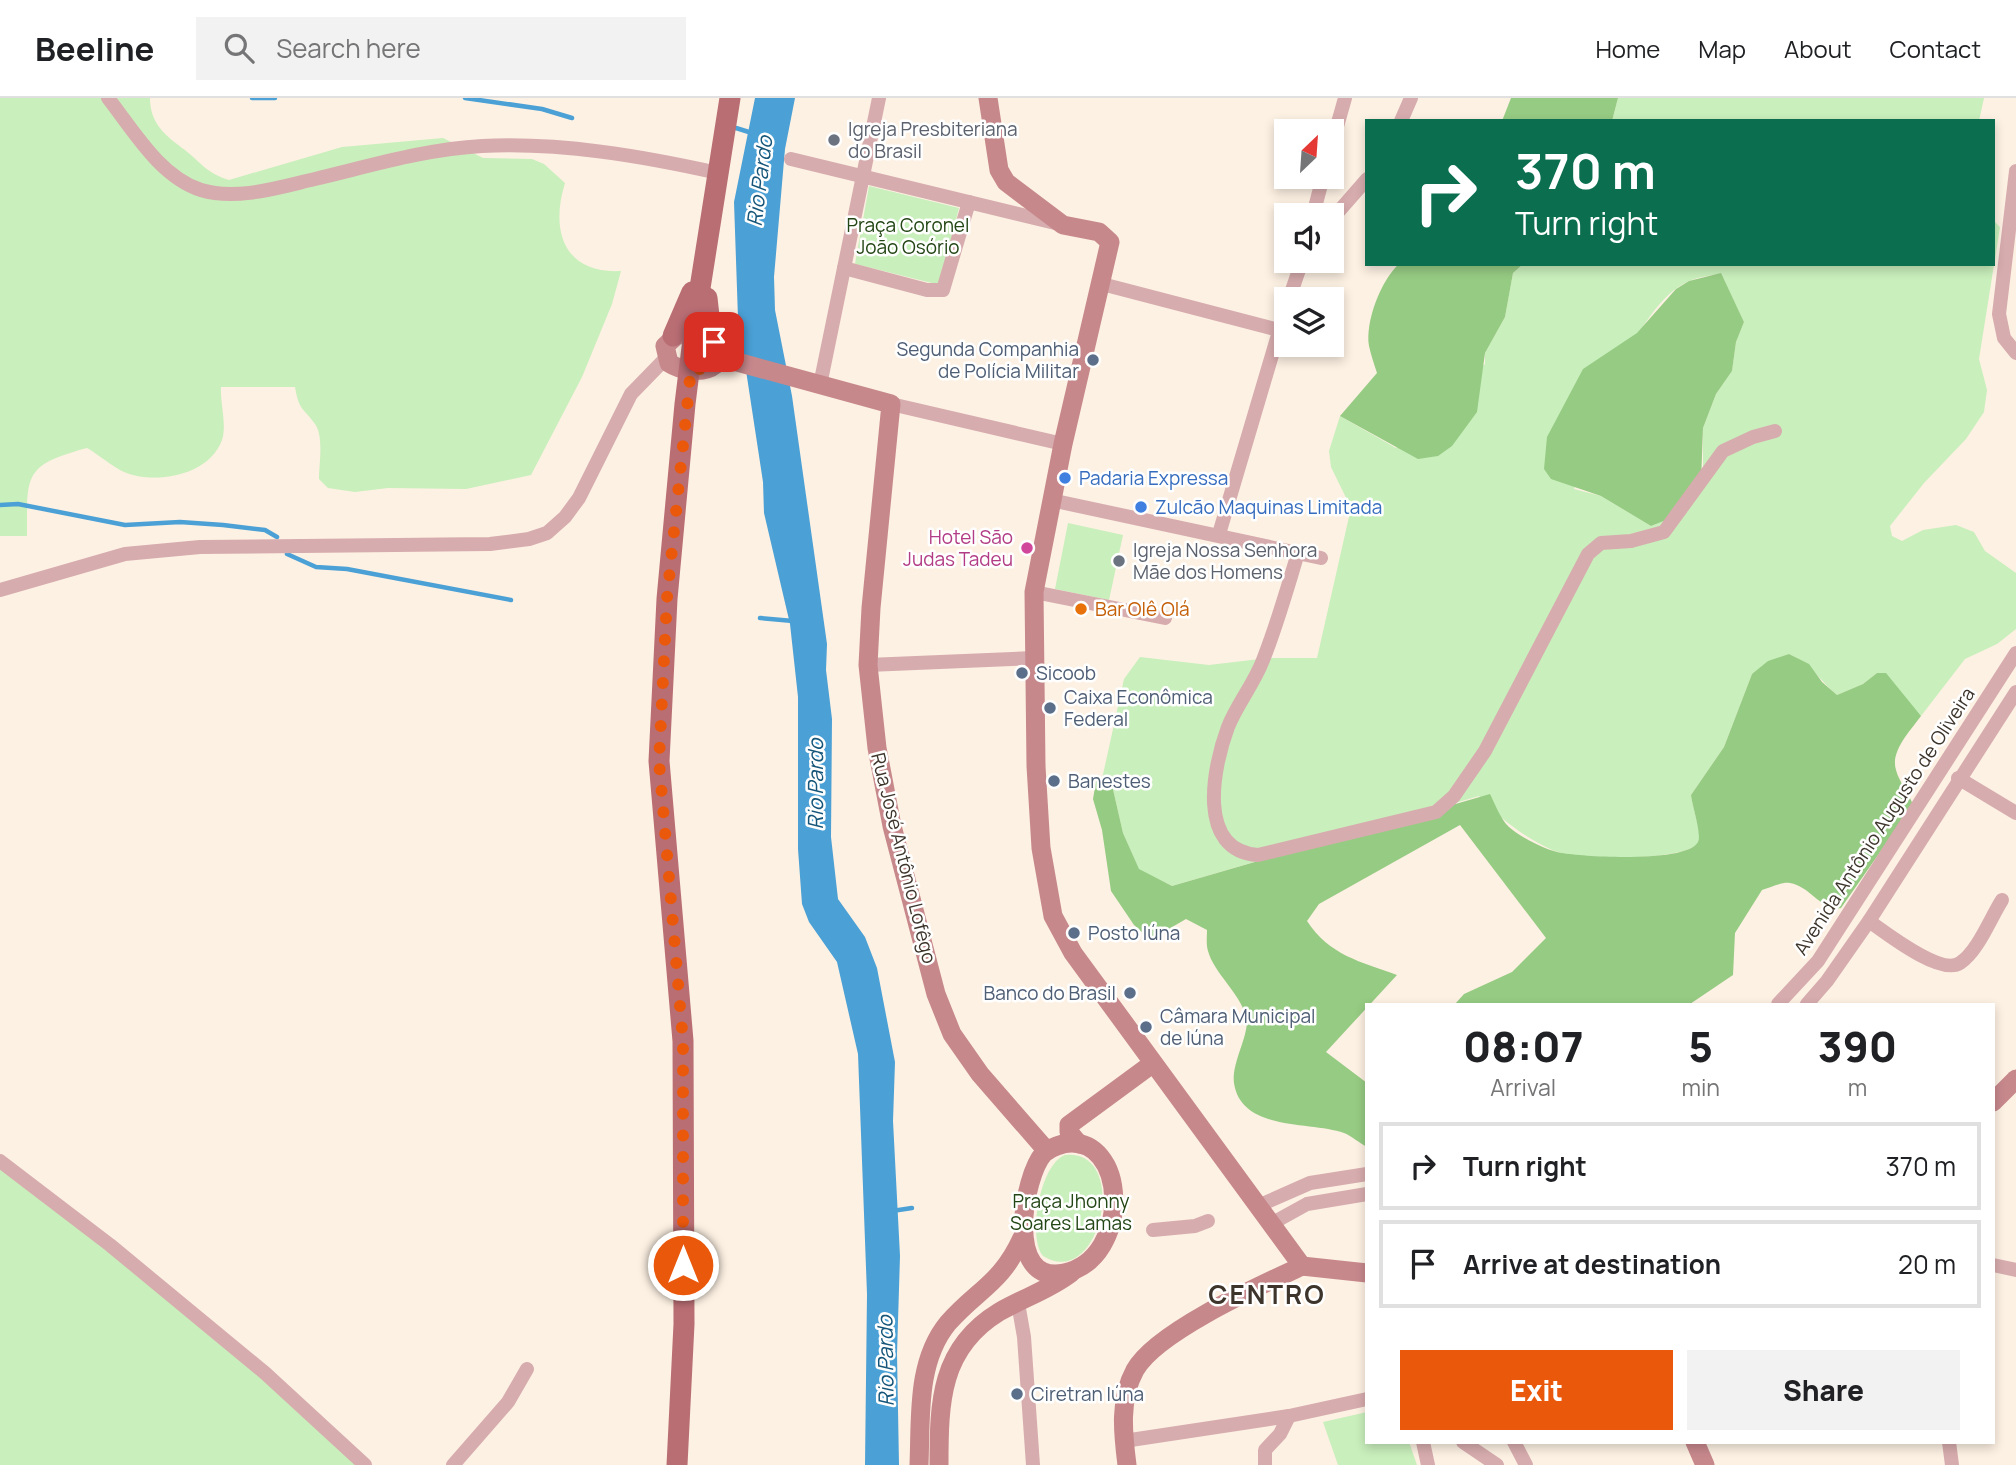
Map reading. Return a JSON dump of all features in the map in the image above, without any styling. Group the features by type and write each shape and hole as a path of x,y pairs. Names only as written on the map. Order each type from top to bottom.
{"main road":[{"path":"677,1465 684,1324 683,1067 659,761 667,598 693,351 730,98"},
{"path":"673,336 706,257"},
{"path":"706,257 708,315 718,350"}],"street":[{"path":"108,98 166,168 199,190 218,193 269,189 429,153 481,146 597,152 657,159 718,173"},
{"path":"820,385 861,175 879,98"},
{"path":"988,98 999,170 1019,193 1063,225"},
{"path":"1339,119 1345,98"},
{"path":"1402,119 1411,98"},
{"path":"790,159 1099,232 1110,240 1111,247 1063,444 1034,592 1041,848 1051,911 1073,953 1302,1266"},
{"path":"2016,171 2011,253 1999,314 2004,338 2016,353"},
{"path":"1344,205 1365,181"},
{"path":"844,268 927,290 943,290 969,202"},
{"path":"1102,284 1274,329"},
{"path":"718,350 710,369 693,351 673,336 665,346 666,358 675,367 693,351 710,338 718,350 738,363 891,404 1063,444"},
{"path":"1219,534 1274,347"},
{"path":"0,590 125,554 200,547 299,544 491,544 529,539 547,533 579,498 631,394 666,358"},
{"name":"Rua José Antônio Lofêgo","path":"891,404 868,665 877,748 892,826 943,1013 952,1034 980,1073 1047,1151"},
{"path":"1298,553 1261,664 1229,724 1217,760 1216,825 1229,846 1244,854 1258,855 1436,812 1454,796 1485,751 1588,555 1601,543 1631,541 1664,533 1723,451 1753,437 1775,431"},
{"path":"1051,500 1321,558"},
{"path":"1034,592 1165,618"},
{"name":"Avenida Antônio Augusto de Oliveira","path":"1779,1003 1818,961 2016,653"},
{"path":"868,665 1034,658"},
{"name":"Avenida Antônio Augusto de Oliveira","path":"1808,1003 1827,981 1869,921 1958,778 2014,697"},
{"path":"1958,778 2016,813"},
{"path":"1869,921 1932,961 1952,967 1961,963 1971,951 2002,900"},
{"path":"939,1465 942,1404 950,1363 966,1338 998,1313 1058,1283 1104,1242 1115,1207 1108,1172 1093,1152 1079,1144 1069,1132 1069,1125 1152,1063"},
{"path":"2005,1089 2016,1068"},
{"path":"919,1465 925,1374 938,1339 948,1323 1003,1273 1022,1238 1034,1170 1047,1151 1063,1144 1079,1144"},
{"path":"0,1161 110,1245 265,1373 365,1465"},
{"path":"1258,1206 1310,1183 1365,1174"},
{"path":"1271,1224 1307,1204 1365,1194"},
{"path":"1153,1230 1195,1226 1208,1221"},
{"path":"1022,1238 1028,1257 1043,1270 1064,1273 1077,1268"},
{"path":"1995,1265 2016,1270"},
{"path":"1126,1465 1123,1408 1127,1390 1136,1369 1161,1343 1219,1308 1302,1266 1365,1273"},
{"path":"1018,1303 1024,1337 1033,1465"},
{"path":"453,1465 508,1402 527,1370"},
{"path":"1124,1441 1289,1416 1365,1399"},
{"path":"1265,1465 1265,1450 1283,1429 1289,1416"},
{"path":"1424,1444 1429,1465"},
{"path":"1466,1444 1497,1465"},
{"path":"1515,1444 1526,1465"},
{"path":"1696,1444 1705,1465"},
{"path":"1949,1444 1952,1465"}],"green space":[{"path":"0,98 150,98 156,122 166,134 210,171 229,180 342,147 443,138 483,158 532,159 544,164 565,183 559,217 566,246 574,257 586,265 602,270 621,271 612,304 582,377 531,475 466,489 388,488 355,492 328,488 319,479 318,429 300,405 295,387 221,387 224,421 222,440 216,451 197,468 172,476 145,477 121,471 87,448 66,454 40,467 33,475 29,485 27,536 0,536"},
{"path":"1511,98 1618,98 1613,119 1503,119"},
{"path":"1618,98 1984,98 1979,119 1613,119"},
{"name":"Praça Coronel João Osório","path":"869,186 959,208 940,285 855,264"},
{"path":"1995,222 2000,227 1995,258"},
{"path":"1397,266 1521,266 1513,273 1505,317 1485,353 1477,412 1452,446 1438,456 1418,459 1340,416 1377,373 1369,346 1369,325 1376,302"},
{"path":"1521,266 1994,266 1979,359 1987,390 1984,412 1966,439 1924,483 1890,526 1892,536 1902,541 1923,530 1956,525 1974,532 1985,551 2016,573 2016,629 1997,644 1965,659 1921,716 1877,673 1863,684 1837,695 1810,668 1789,654 1752,674 1724,747 1691,795 1699,842 1674,853 1604,857 1552,850 1512,826 1479,796 1172,886 1139,870 1123,833 1112,785 1102,779 1124,679 1140,657 1209,665 1268,658 1317,658 1351,508 1331,467 1329,451 1340,416 1396,448 1485,364 1485,353 1505,317 1513,273","holes":["1721,274 1744,322 1736,342 1732,371 1716,394 1703,428 1703,467 1656,524 1651,526 1601,496 1574,489 1618,373 1650,316 1669,295 1689,281"]},
{"path":"1721,273 1744,322 1736,342 1732,371 1716,394 1703,428 1701,482 1666,520 1651,526 1601,496 1551,479 1544,469 1547,437 1583,369 1637,333 1676,289 1689,281"},
{"path":"1068,523 1123,535 1109,600 1055,589"},
{"path":"1789,654 1809,664 1822,682 1837,695 1863,684 1877,673 1886,673 1921,716 1902,741 1895,763 1897,774 1913,805 1841,908 1827,906 1804,889 1790,883 1762,890 1735,933 1733,975 1691,1003 1456,1003 1464,994 1512,972 1546,938 1460,825 1319,904 1307,921 1325,942 1336,950 1397,975 1371,1003 1365,1003 1365,1010 1326,1052 1365,1081 1365,1146 1344,1133 1330,1129 1263,1117 1250,1110 1239,1099 1234,1075 1246,1031 1246,1016 1243,1007 1211,959 1207,946 1207,930 1186,919 1155,937 1145,935 1134,925 1111,891 1102,830 1093,799 1096,781 1102,779 1112,785 1123,833 1139,869 1172,886 1490,794 1509,827 1534,843 1556,852 1634,857 1656,856 1690,849 1699,838 1691,795 1724,747 1752,674 1768,661"},
{"name":"Praça Jhonny Soares Lamas","path":"1065,1155 1085,1159 1098,1173 1102,1193 1100,1216 1093,1238 1080,1254 1063,1262 1043,1256 1038,1247 1036,1218 1049,1172 1056,1161"},
{"path":"0,1158 368,1465 0,1465"},
{"path":"1365,1412 1365,1444 1410,1444 1417,1465 1338,1465 1323,1422"}],"water":[{"name":"Rio Pardo","path":"755,98 795,98 785,149 774,277 775,310 792,396 827,644 826,670 832,719 831,837 838,899 865,937 877,968 895,1062 893,1121 900,1256 897,1354 899,1465 865,1465 867,1294 858,1054 837,962 809,922 802,904 798,849 798,697 790,624 764,513 763,482 738,318 734,202"}],"waterway":[{"path":"252,98 275,98"},
{"path":"465,98 542,109 572,118"},
{"name":"Rio Pardo","path":"736,128 752,133"},
{"path":"0,505 18,504 125,525 180,522 223,525 265,530 277,537"},
{"path":"287,554 316,567 347,569 511,600"},
{"path":"760,618 793,621"},
{"path":"892,1211 912,1208"}],"place":[{"name":"Igreja Presbiteriana do Brasil","path":"834,140"},
{"name":"Segunda Companhia de Polícia Militar","path":"1093,360"},
{"name":"Padaria Expressa","path":"1065,478"},
{"name":"Zulcão Maquinas Limitada","path":"1141,507"},
{"name":"Hotel São Judas Tadeu","path":"1027,548"},
{"name":"Igreja Nossa Senhora Mãe dos Homens","path":"1119,561"},
{"name":"Bar Olê Olá","path":"1081,609"},
{"name":"Sicoob","path":"1022,673"},
{"name":"Caixa Econômica Federal","path":"1050,708"},
{"name":"Banestes","path":"1054,781"},
{"name":"Posto Iúna","path":"1074,933"},
{"name":"Banco do Brasil","path":"1130,993"},
{"name":"Câmara Municipal de Iúna","path":"1146,1027"},
{"name":"Ciretran Iúna","path":"1017,1394"}],"district":[{"name":"CENTRO","path":"1267,1294"}],"route":[{"path":"683,1265 683,1041 659,761 667,598 685,404 691,369 710,369 718,359 718,347 714,342"}]}
